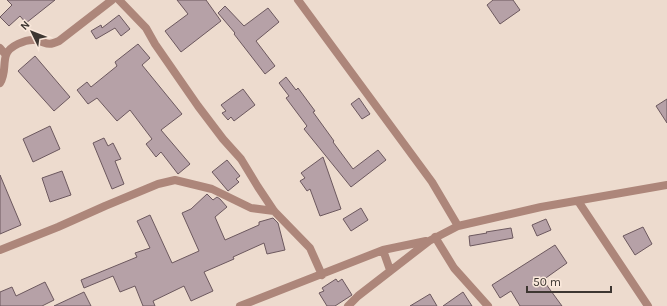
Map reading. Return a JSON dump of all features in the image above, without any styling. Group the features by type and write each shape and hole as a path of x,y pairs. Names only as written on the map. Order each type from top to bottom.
{"street":[{"path":"0,82 4,72 3,51 27,41 36,40 44,44 51,45 59,41 112,0"},
{"path":"119,0 146,28 155,44 198,106 223,139 241,159 274,211 310,248 322,274"},
{"path":"298,0 423,169 458,226"},
{"path":"0,250 158,184 175,180 212,189 251,208 274,211"},
{"path":"348,306 390,270 432,239 458,226 541,207 667,185"},
{"path":"578,201 648,306"},
{"path":"240,306 383,250 432,239"},
{"path":"432,239 454,268 488,306"},
{"path":"383,250 390,270"}],"building":[{"path":"7,0 55,0 26,23 20,16 9,26 0,17 12,5"},
{"path":"177,0 206,0 221,21 181,52 165,31 188,14"},
{"path":"493,0 513,0 520,10 500,24 487,5"},
{"path":"225,6 244,26 268,8 279,22 256,41 275,66 265,74 234,34 235,33 218,13"},
{"path":"119,15 130,29 121,36 115,28 96,39 91,31 101,25 102,28"},
{"path":"138,44 150,58 142,65 182,114 161,130 190,164 178,174 161,152 156,157 146,144 152,139 130,110 117,121 97,98 88,104 77,90 87,82 91,87 117,66 115,62"},
{"path":"35,56 70,97 54,111 18,71"},
{"path":"286,77 296,90 298,88 315,111 313,112 353,169 378,150 386,160 351,187 304,129 307,126 286,98 289,96 279,83"},
{"path":"243,89 255,105 234,121 231,117 228,120 222,113 226,111 221,105"},
{"path":"359,98 370,114 362,119 351,104"},
{"path":"667,99 667,123 656,106"},
{"path":"50,126 60,149 33,162 23,139"},
{"path":"104,138 108,146 113,143 121,159 115,161 124,184 112,189 93,143"},
{"path":"323,157 341,209 320,216 310,189 307,191 300,181 305,178 301,173"},
{"path":"227,160 240,176 236,179 239,182 228,191 212,172"},
{"path":"62,171 71,195 50,202 42,178"},
{"path":"0,175 21,225 0,234"},
{"path":"207,194 213,200 217,197 227,207 215,217 225,240 259,225 259,222 273,218 278,223 285,250 267,254 264,243 233,257 234,259 204,272 213,291 191,301 184,286 153,301 155,306 143,306 135,286 120,292 113,276 84,288 81,280 137,257 135,253 150,248 137,221 150,215 172,263 199,251 182,213 191,209"},
{"path":"361,208 368,220 351,231 343,219"},
{"path":"546,219 551,230 537,236 532,225"},
{"path":"643,227 652,244 635,255 623,236"},
{"path":"511,228 513,238 470,246 469,236"},
{"path":"555,245 567,263 543,280 562,306 520,306 511,291 500,298 492,285"},
{"path":"336,279 338,282 342,279 352,295 335,306 327,306 319,293 324,291 322,288"},
{"path":"45,282 54,300 42,306 0,306 0,292 12,287 16,296"},
{"path":"84,292 91,306 54,306"},
{"path":"463,292 472,306 443,306"},
{"path":"430,294 437,306 410,306"}]}
